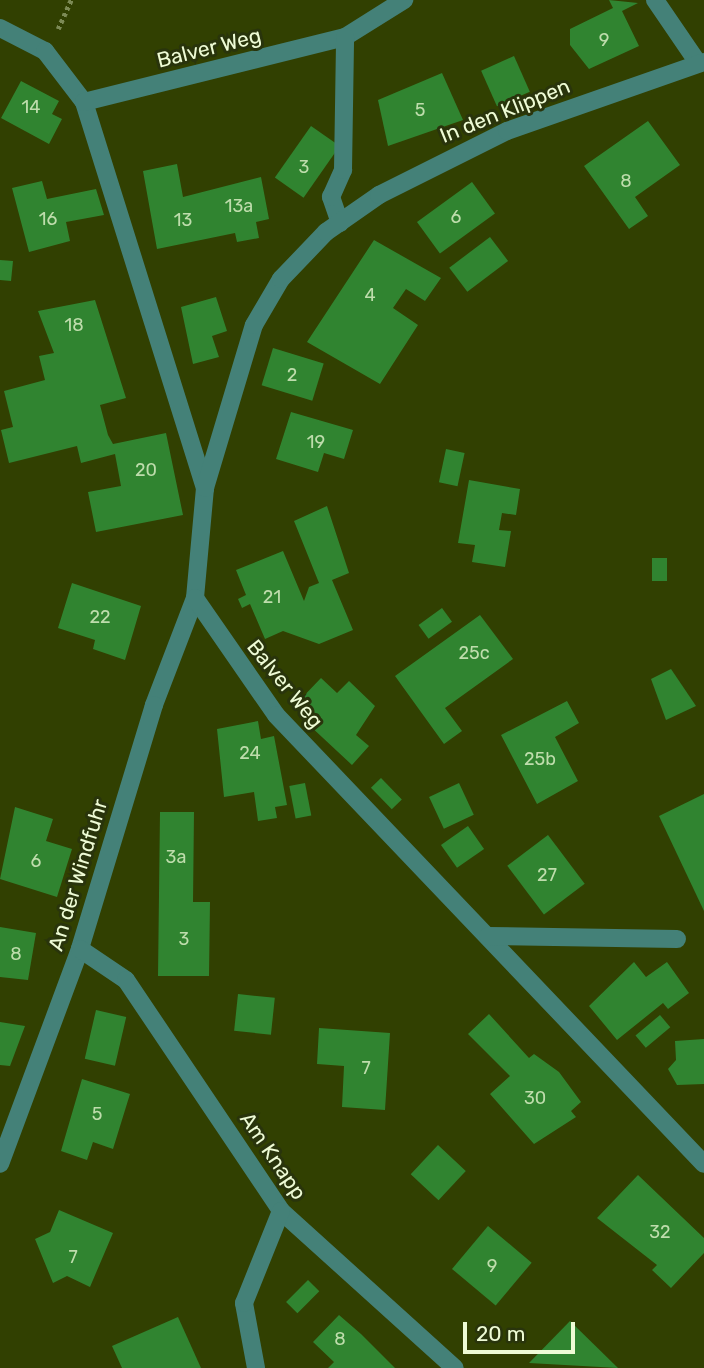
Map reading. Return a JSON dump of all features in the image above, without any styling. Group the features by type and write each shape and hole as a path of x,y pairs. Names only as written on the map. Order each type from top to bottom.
{"street":[{"path":"340,223 331,197 343,170 345,37 404,0"},
{"name":"In den Klippen","path":"205,488 254,325 281,279 340,223 379,195 507,131 701,62 655,0"},
{"path":"0,28 45,51 84,103 205,488 195,598"},
{"name":"Balver Weg","path":"84,103 345,37"},
{"name":"Balver Weg","path":"195,598 276,715 704,1164"},
{"name":"An der Windfuhr","path":"0,1164 80,949 154,705 195,598"},
{"path":"488,936 677,940"},
{"name":"Am Knapp","path":"80,949 126,981 281,1211 455,1368"},
{"path":"256,1368 244,1303 281,1211"}],"building":[{"path":"609,0 638,3 622,11 639,46 589,69 570,45 570,29 613,8"},
{"path":"514,56 530,92 497,106 481,71"},
{"path":"442,73 463,120 388,146 378,100"},
{"path":"21,81 59,101 52,114 62,119 49,144 1,118"},
{"path":"648,121 680,165 635,197 648,216 629,229 584,166"},
{"path":"311,126 340,146 304,198 275,178"},
{"path":"177,164 183,197 261,177 269,219 256,222 259,238 237,242 235,233 157,249 143,171"},
{"path":"42,181 47,199 96,189 104,215 66,222 70,241 29,252 12,188"},
{"path":"472,182 495,214 440,254 417,222"},
{"path":"490,237 508,261 467,292 449,268"},
{"path":"374,240 441,278 425,301 406,289 393,308 418,325 380,384 307,342"},
{"path":"0,260 13,261 11,281 0,280"},
{"path":"216,297 227,331 212,336 219,357 193,364 181,307"},
{"path":"95,300 126,398 100,405 108,435 113,444 166,433 183,515 96,532 88,492 121,486 115,454 81,463 77,446 9,463 1,430 13,427 4,391 45,380 39,356 54,353 38,311"},
{"path":"273,348 324,363 312,401 262,385"},
{"path":"291,412 353,430 344,459 324,453 318,472 276,459"},
{"path":"446,449 465,453 458,486 439,482"},
{"path":"469,480 520,489 516,515 502,513 499,530 511,531 505,567 472,562 475,545 458,543"},
{"path":"327,506 349,573 332,580 353,630 319,644 283,631 265,639 250,604 242,608 238,599 246,595 236,570 283,551 304,601 309,587 319,583 294,521"},
{"path":"652,558 667,558 667,581 652,581"},
{"path":"72,583 141,606 125,660 93,649 95,640 58,628"},
{"path":"442,608 452,622 429,639 419,625"},
{"path":"480,615 513,659 445,708 462,731 444,744 395,676"},
{"path":"671,669 696,706 666,720 651,679"},
{"path":"321,678 337,693 349,681 375,706 356,735 369,746 352,765 308,724 313,719 297,703"},
{"path":"567,701 579,723 555,737 578,781 537,804 501,735"},
{"path":"258,721 261,739 274,736 287,805 275,807 277,818 258,821 254,792 224,797 217,729"},
{"path":"381,778 402,800 392,809 371,788"},
{"path":"305,783 311,815 296,818 289,786"},
{"path":"459,783 474,815 444,829 429,797"},
{"path":"704,794 704,911 659,816"},
{"path":"15,807 53,819 46,841 72,849 57,897 0,879"},
{"path":"160,812 194,812 193,902 210,902 209,976 158,976"},
{"path":"468,826 484,849 457,868 441,845"},
{"path":"548,835 585,884 544,914 507,866"},
{"path":"0,927 36,933 28,980 0,977"},
{"path":"634,962 646,977 667,962 689,993 668,1009 663,1003 617,1040 589,1006"},
{"path":"238,994 275,998 271,1035 234,1031"},
{"path":"96,1010 126,1017 115,1066 85,1059"},
{"path":"489,1014 529,1058 534,1054 559,1072 581,1102 571,1111 576,1117 534,1144 490,1094 510,1076 468,1034"},
{"path":"660,1015 670,1027 646,1048 635,1036"},
{"path":"0,1022 25,1026 10,1066 0,1065"},
{"path":"319,1028 390,1033 385,1110 342,1107 344,1066 317,1064"},
{"path":"704,1039 704,1084 677,1085 668,1069 676,1060 675,1041"},
{"path":"82,1079 130,1094 113,1149 93,1142 87,1160 61,1151"},
{"path":"438,1145 466,1171 439,1200 411,1174"},
{"path":"638,1175 704,1238 704,1253 671,1288 652,1270 657,1265 597,1218"},
{"path":"59,1210 113,1233 90,1287 67,1276 53,1283 35,1239 50,1232"},
{"path":"488,1226 532,1263 496,1306 452,1269"},
{"path":"308,1280 319,1291 297,1313 286,1302"},
{"path":"339,1315 395,1368 328,1368 334,1362 313,1342"},
{"path":"178,1317 201,1368 122,1368 112,1346"},
{"path":"570,1321 618,1368 529,1363"}]}
